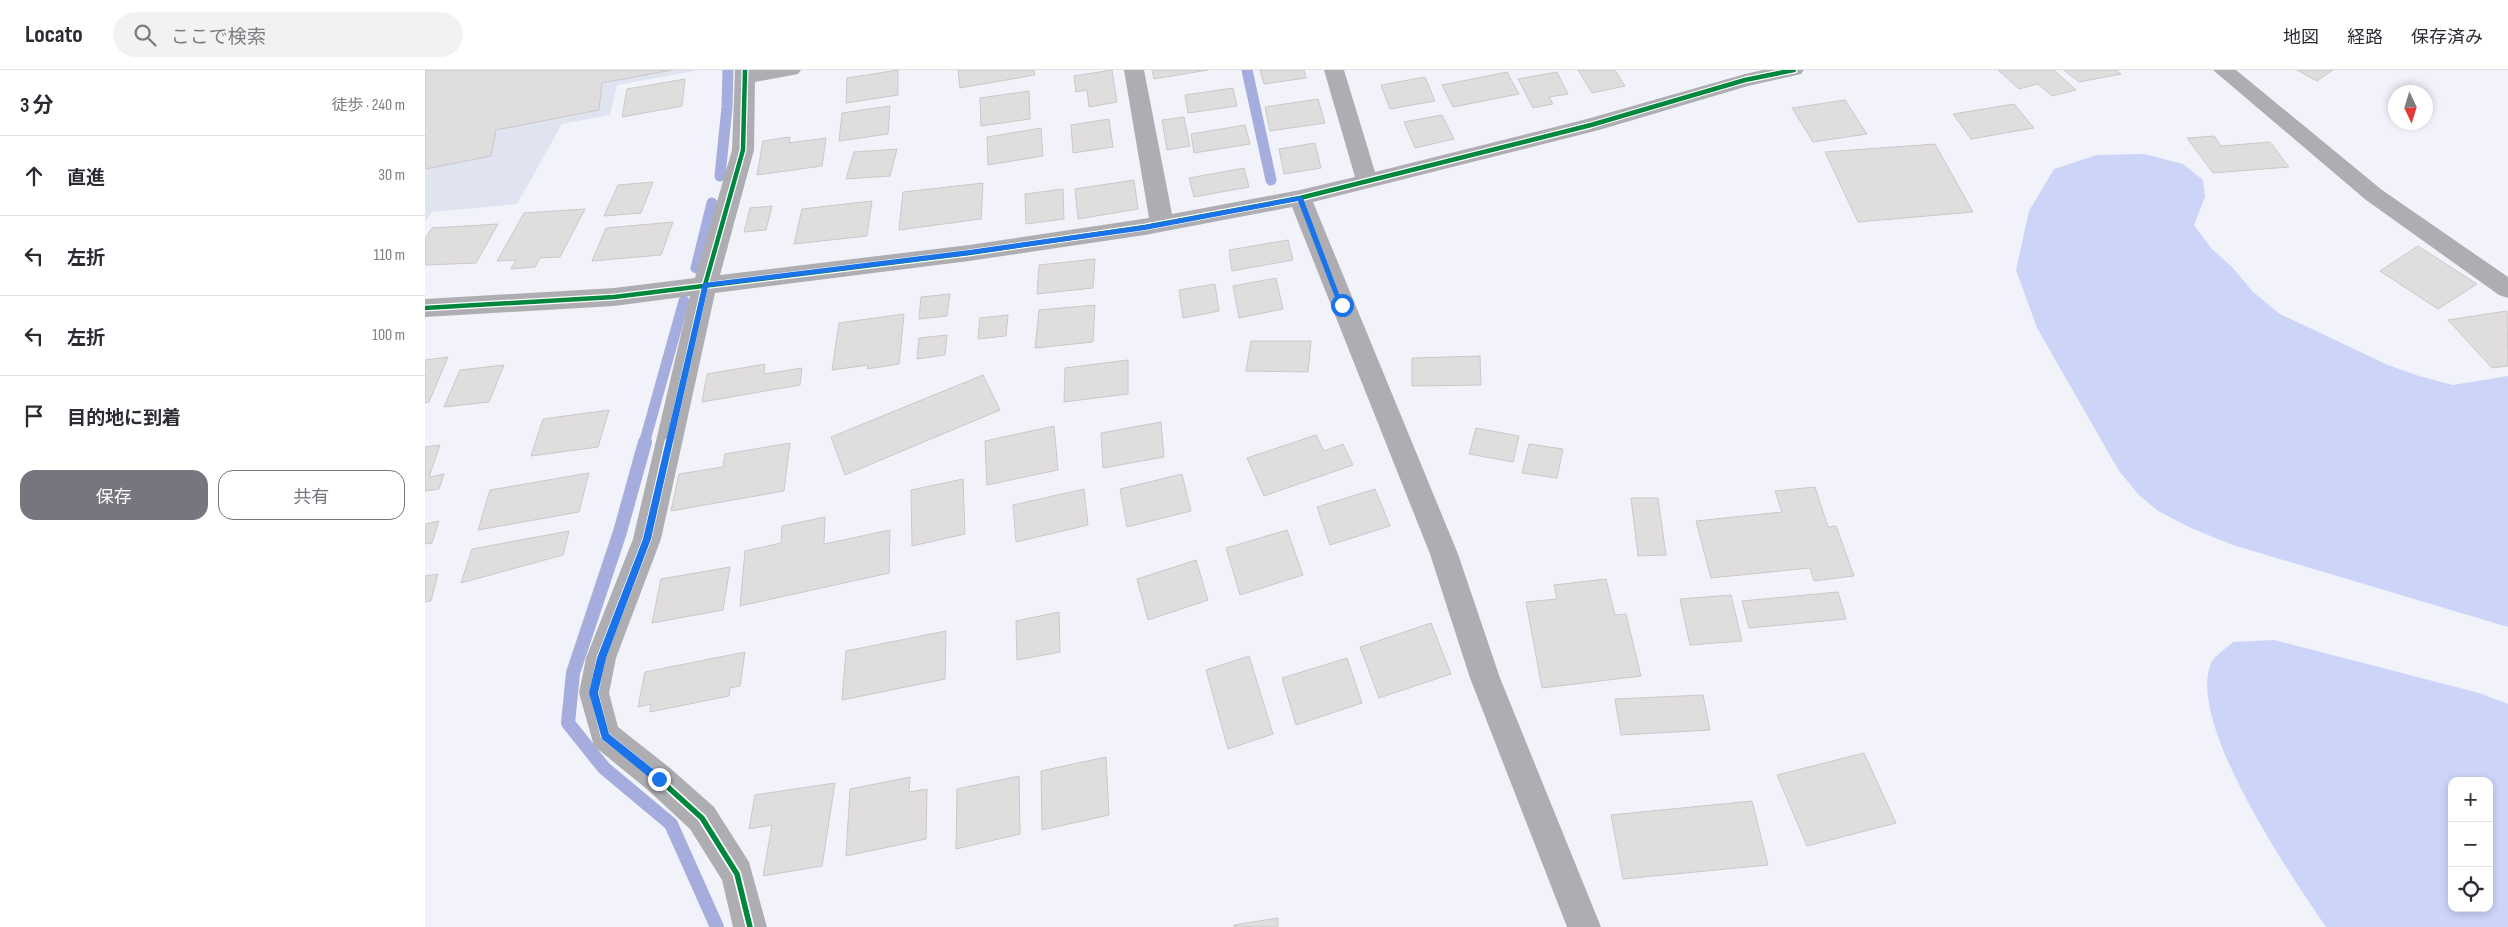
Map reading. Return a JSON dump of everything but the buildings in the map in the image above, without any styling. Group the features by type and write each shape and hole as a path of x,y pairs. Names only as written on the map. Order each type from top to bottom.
{"street":[{"path":"751,927 737,874 702,818 659,779 605,736 594,693 601,658 647,539 705,285 743,150 745,74 791,70"},
{"path":"1134,70 1162,224"},
{"path":"1335,70 1367,181"},
{"path":"425,308 614,297 969,253 1162,224 1300,198 1591,124 1742,75 1794,70"},
{"path":"2223,70 2374,195 2508,289"},
{"path":"1300,198 1444,554 1485,678 1584,927"}],"shaded area":[{"path":"425,70 700,70 617,85 610,115 562,124 517,204 432,212 425,222"},
{"path":"2144,154 2183,164 2203,180 2205,197 2194,225 2211,248 2232,267 2253,292 2280,314 2388,365 2419,376 2453,385 2508,376 2508,627 2233,545 2193,529 2158,511 2139,495 2119,471 2037,328 2016,270 2029,211 2054,169 2097,155"},
{"path":"2274,640 2479,693 2508,704 2508,927 2326,927 2268,838 2228,762 2214,725 2208,693 2210,666 2217,656 2233,642"}],"waterway":[{"path":"720,176 727,107 728,70"},
{"path":"1247,70 1271,180"},
{"path":"696,268 712,203"},
{"path":"644,444 684,301"},
{"path":"645,442 620,532 573,673 568,723 604,768 671,824 717,927"}],"cycle path":[{"path":"745,70 743,150 705,285 647,539 601,658 594,693 605,736 659,779 702,818 737,874 750,927"},
{"path":"425,308 614,297 969,253 1145,227 1300,198 1591,125 1745,80 1794,70"}],"route":[{"path":"659,779 605,736 594,693 601,658 647,539 705,285 969,253 1145,227 1300,198 1342,305"}]}
